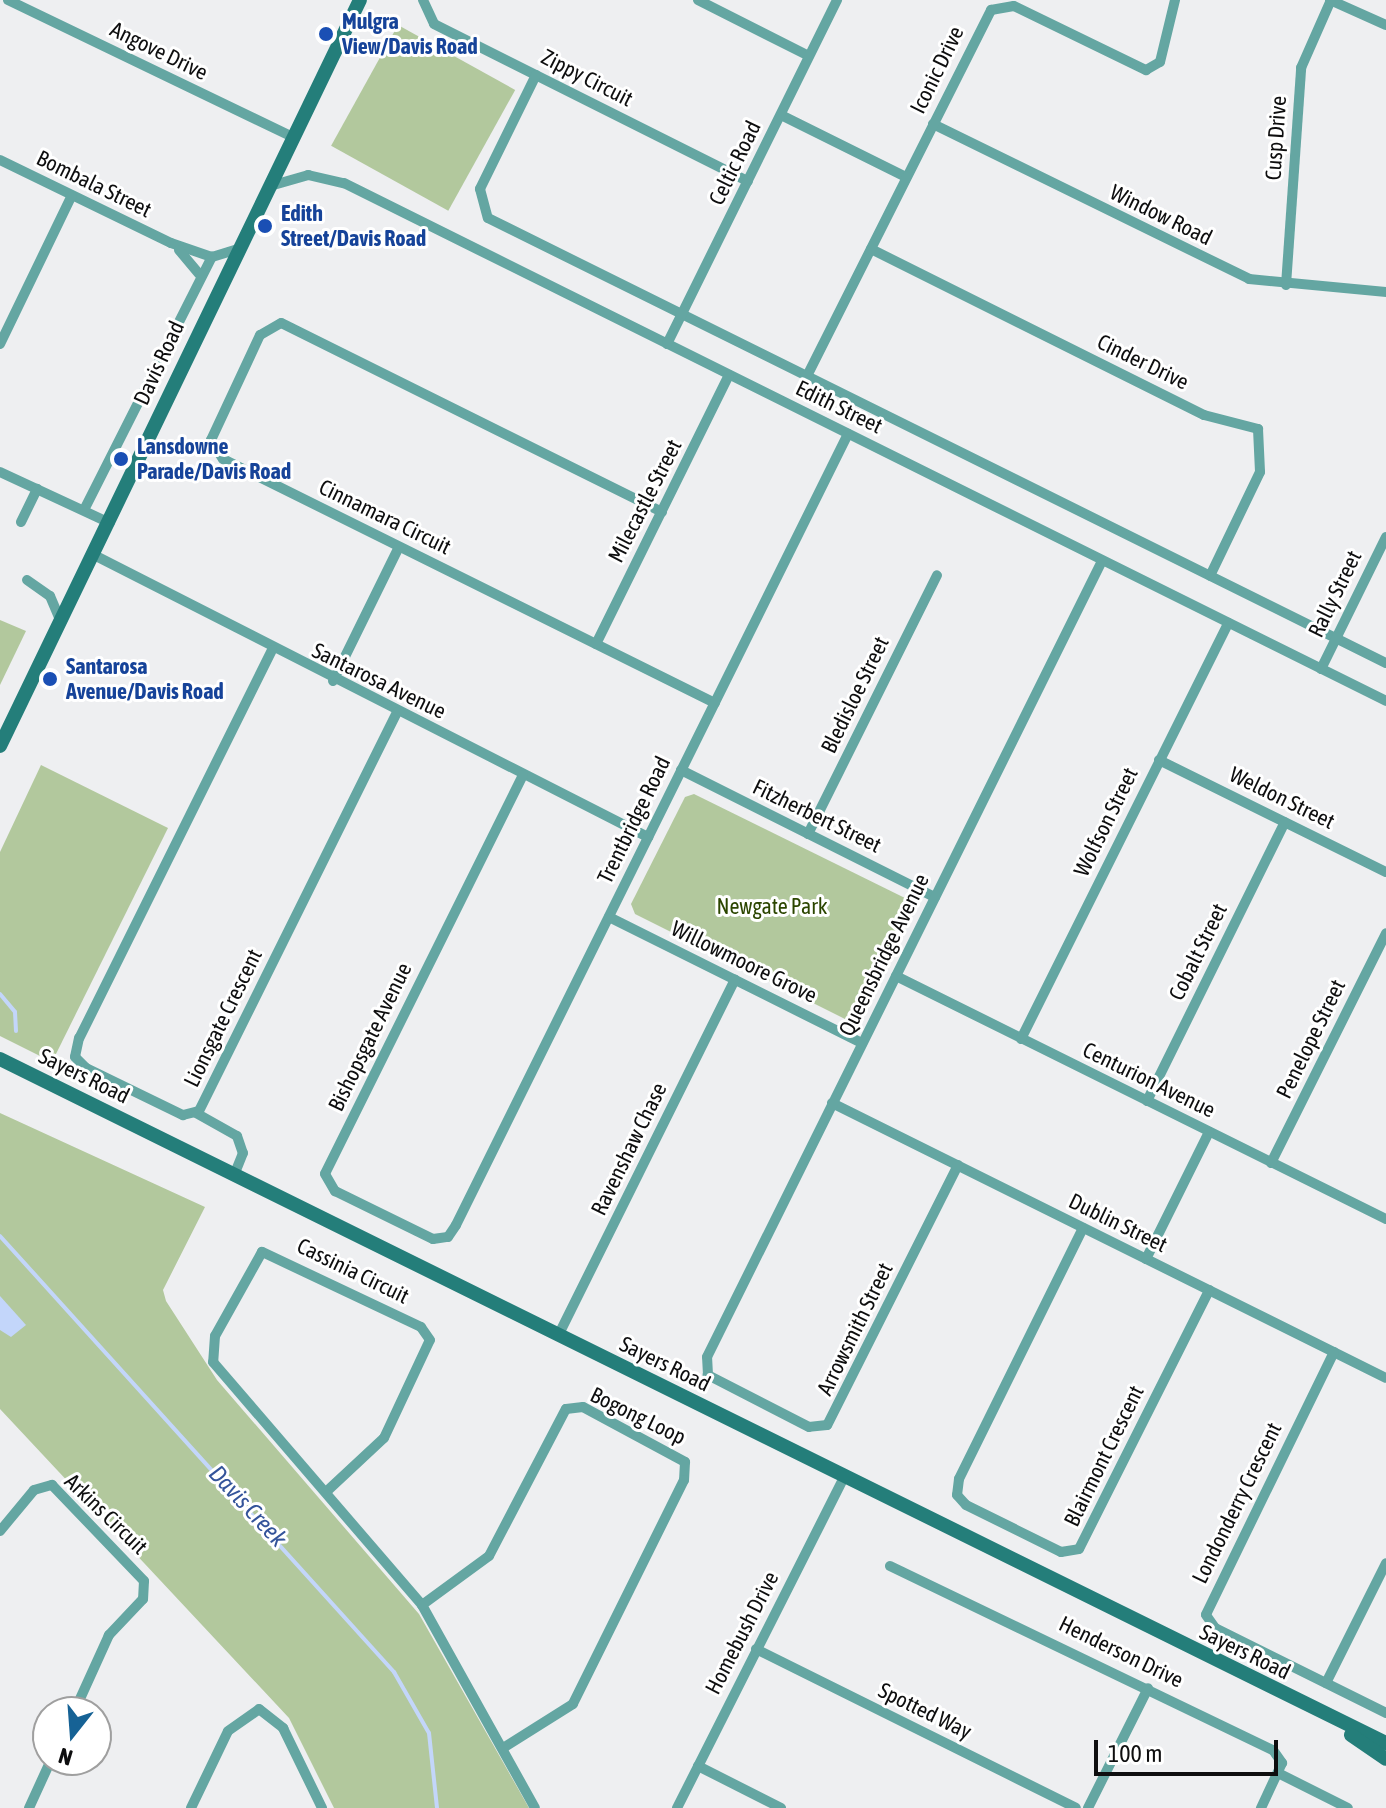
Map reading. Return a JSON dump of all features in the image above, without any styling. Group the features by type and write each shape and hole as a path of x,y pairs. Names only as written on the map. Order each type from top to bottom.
{"street":[{"name":"Angove Drive","path":"8,0 293,137"},
{"name":"Davis Road","path":"0,746 360,0"},
{"name":"Zippy Circuit","path":"423,0 434,24 748,181"},
{"path":"698,0 809,56"},
{"name":"Celtic Road","path":"667,344 837,0"},
{"name":"Iconic Drive","path":"807,376 933,124 998,5 1146,70 1160,62 1175,0"},
{"path":"1330,0 1386,25"},
{"name":"Cusp Drive","path":"1286,285 1301,68 1330,0"},
{"name":"Edith Street","path":"536,75 480,189 488,218 1386,663"},
{"path":"781,115 906,177"},
{"name":"Window Road","path":"933,124 1237,275 1286,285 1386,292"},
{"name":"Bombala Street","path":"0,160 171,243 212,257"},
{"name":"Edith Street","path":"270,186 308,175 344,183 1386,701"},
{"path":"0,344 72,195"},
{"name":"Bombala Street","path":"171,243 199,274"},
{"path":"84,510 199,274 212,257 238,249"},
{"name":"Cinder Drive","path":"871,249 1204,415 1258,429 1260,472 1210,576"},
{"name":"Cinnamara Circuit","path":"662,512 270,324 212,435 213,452 715,703"},
{"name":"Milecastle Street","path":"596,644 729,375"},
{"name":"Trentbridge Road","path":"456,1225 848,434"},
{"path":"0,472 110,523"},
{"path":"21,522 37,489"},
{"name":"Rally Street","path":"1321,669 1386,537"},
{"path":"333,681 399,547"},
{"name":"Santarosa Avenue","path":"94,555 272,650 648,837"},
{"name":"Queensbridge Avenue","path":"705,1367 832,1103 1102,561"},
{"name":"Bledisloe Street","path":"808,834 937,575"},
{"path":"27,580 50,596 60,620"},
{"name":"Wolfson Street","path":"1021,1039 1228,623"},
{"name":"Lionsgate Crescent","path":"272,650 74,1053 99,1075 178,1114 196,1113 397,712"},
{"name":"Weldon Street","path":"1159,760 1386,872"},
{"name":"Fitzherbert Street","path":"681,770 935,897"},
{"name":"Bishopsgate Avenue","path":"456,1225 448,1237 433,1239 335,1191 325,1174 523,775"},
{"name":"Cobalt Street","path":"1147,1101 1285,822"},
{"name":"Willowmoore Grove","path":"609,917 862,1043"},
{"name":"Penelope Street","path":"1271,1163 1386,933"},
{"name":"Centurion Avenue","path":"896,976 1386,1219"},
{"name":"Ravenshaw Chase","path":"558,1336 735,980"},
{"name":"Sayers Road","path":"0,1059 1310,1709 1386,1743"},
{"name":"Dublin Street","path":"832,1103 1386,1378"},
{"path":"196,1113 237,1136 243,1153 234,1175"},
{"path":"1146,1259 1209,1132"},
{"name":"Arrowsmith Street","path":"705,1367 711,1377 809,1427 827,1425 958,1165"},
{"name":"Blairmont Crescent","path":"1083,1228 959,1479 957,1495 966,1505 1061,1552 1079,1549 1209,1290"},
{"name":"Cassinia Circuit","path":"326,1492 384,1438 430,1340 421,1327 262,1252 215,1336 211,1357 422,1605 535,1808"},
{"name":"Londonderry Crescent","path":"1334,1352 1206,1615 1215,1628 1386,1713"},
{"name":"Bogong Loop","path":"422,1605 489,1556 569,1407 583,1407 685,1462 684,1480 573,1704 503,1748"},
{"name":"Homebush Drive","path":"677,1808 844,1477"},
{"name":"Arkins Circuit","path":"0,1531 34,1490 52,1485 144,1581 143,1599 109,1635 81,1696"},
{"path":"1326,1683 1386,1563"},
{"name":"Henderson Drive","path":"890,1566 1273,1750 1282,1760 1278,1773"},
{"name":"Spotted Way","path":"756,1649 1076,1808"},
{"path":"1088,1808 1148,1688"},
{"path":"191,1808 228,1731 259,1709 283,1728 322,1808"},
{"name":"Sayers Road","path":"1310,1709 1386,1759"},
{"path":"698,1766 781,1808"},
{"path":"1261,1808 1278,1773 1348,1808"},
{"path":"29,1808 44,1776"}],"green space":[{"path":"398,25 515,90 448,211 331,146"},
{"path":"0,620 26,631 0,685"},
{"path":"41,765 168,828 52,1062 0,1036 0,852"},
{"name":"Newgate Park","path":"694,794 909,900 912,910 859,1017 849,1021 635,914 631,904 685,797"},
{"path":"0,1113 205,1207 163,1290 166,1301 217,1380 419,1614 529,1808 334,1808 289,1718 0,1409"}],"water":[{"path":"0,1296 26,1325 11,1337 0,1330"}],"waterway":[{"name":"Davis Creek","path":"0,994 15,1012 16,1031"},
{"name":"Davis Creek","path":"0,1236 394,1672 429,1733 437,1808"}],"place":[{"name":"Mulgra View/Davis Road","path":"326,34"},
{"name":"Edith Street/Davis Road","path":"265,226"},
{"name":"Lansdowne Parade/Davis Road","path":"121,459"},
{"name":"Santarosa Avenue/Davis Road","path":"50,679"}]}
